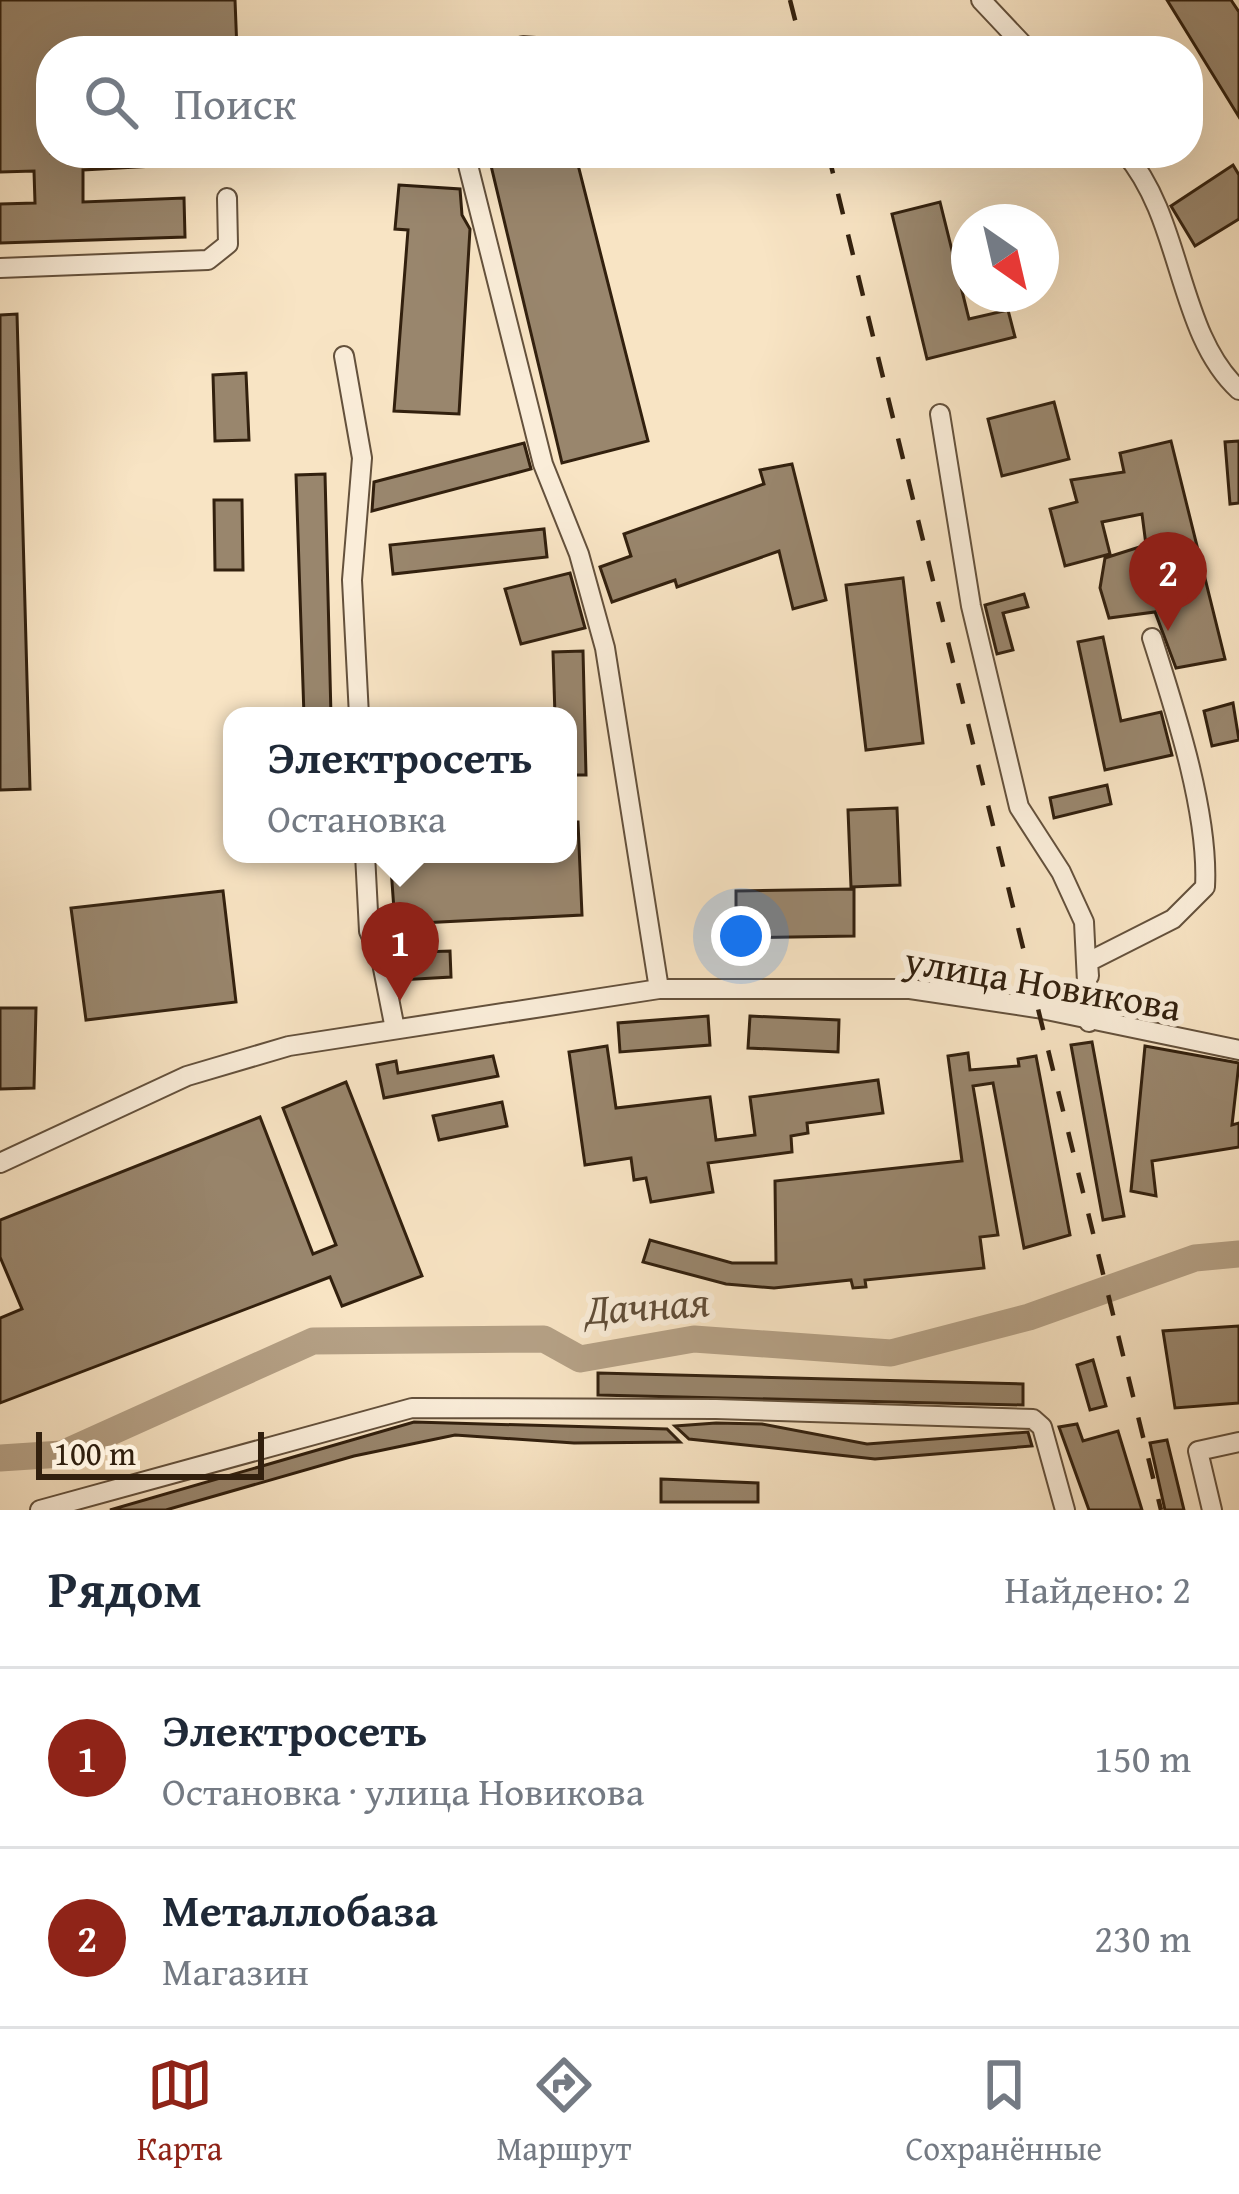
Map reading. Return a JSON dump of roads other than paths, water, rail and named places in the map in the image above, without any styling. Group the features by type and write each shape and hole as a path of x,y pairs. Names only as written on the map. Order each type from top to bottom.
{"street":[{"path":"981,0 1015,36"},
{"path":"469,168 544,464 579,554 605,648 659,988"},
{"path":"1135,168 1156,199 1214,361 1239,390"},
{"path":"0,268 208,260 228,244 227,197"},
{"path":"344,356 362,458 352,580 359,707"},
{"path":"940,414 971,607 1018,807 1061,872 1084,922 1089,1022"},
{"path":"1089,1022 1088,962 1173,919 1205,887 1207,847 1174,707 1152,638"},
{"path":"365,863 369,931 381,958 394,1029"},
{"name":"улица Новикова","path":"0,1163 187,1076 289,1046 659,988 910,989 1037,1008 1239,1051"},
{"path":"40,1510 412,1408 716,1409 1033,1419 1042,1427 1065,1510"},
{"path":"1213,1510 1198,1451 1239,1442"}],"waterway":[{"name":"Дачная","path":"0,1458 62,1454 313,1341 544,1339 580,1359 694,1339 891,1353 1029,1317 1195,1258 1239,1254"}],"railway":[{"path":"790,0 799,36"},
{"path":"832,168 1161,1510"}],"place":[{"name":"Металлобаза","path":"1168,631"},
{"name":"Электросеть","path":"400,1001"}]}
